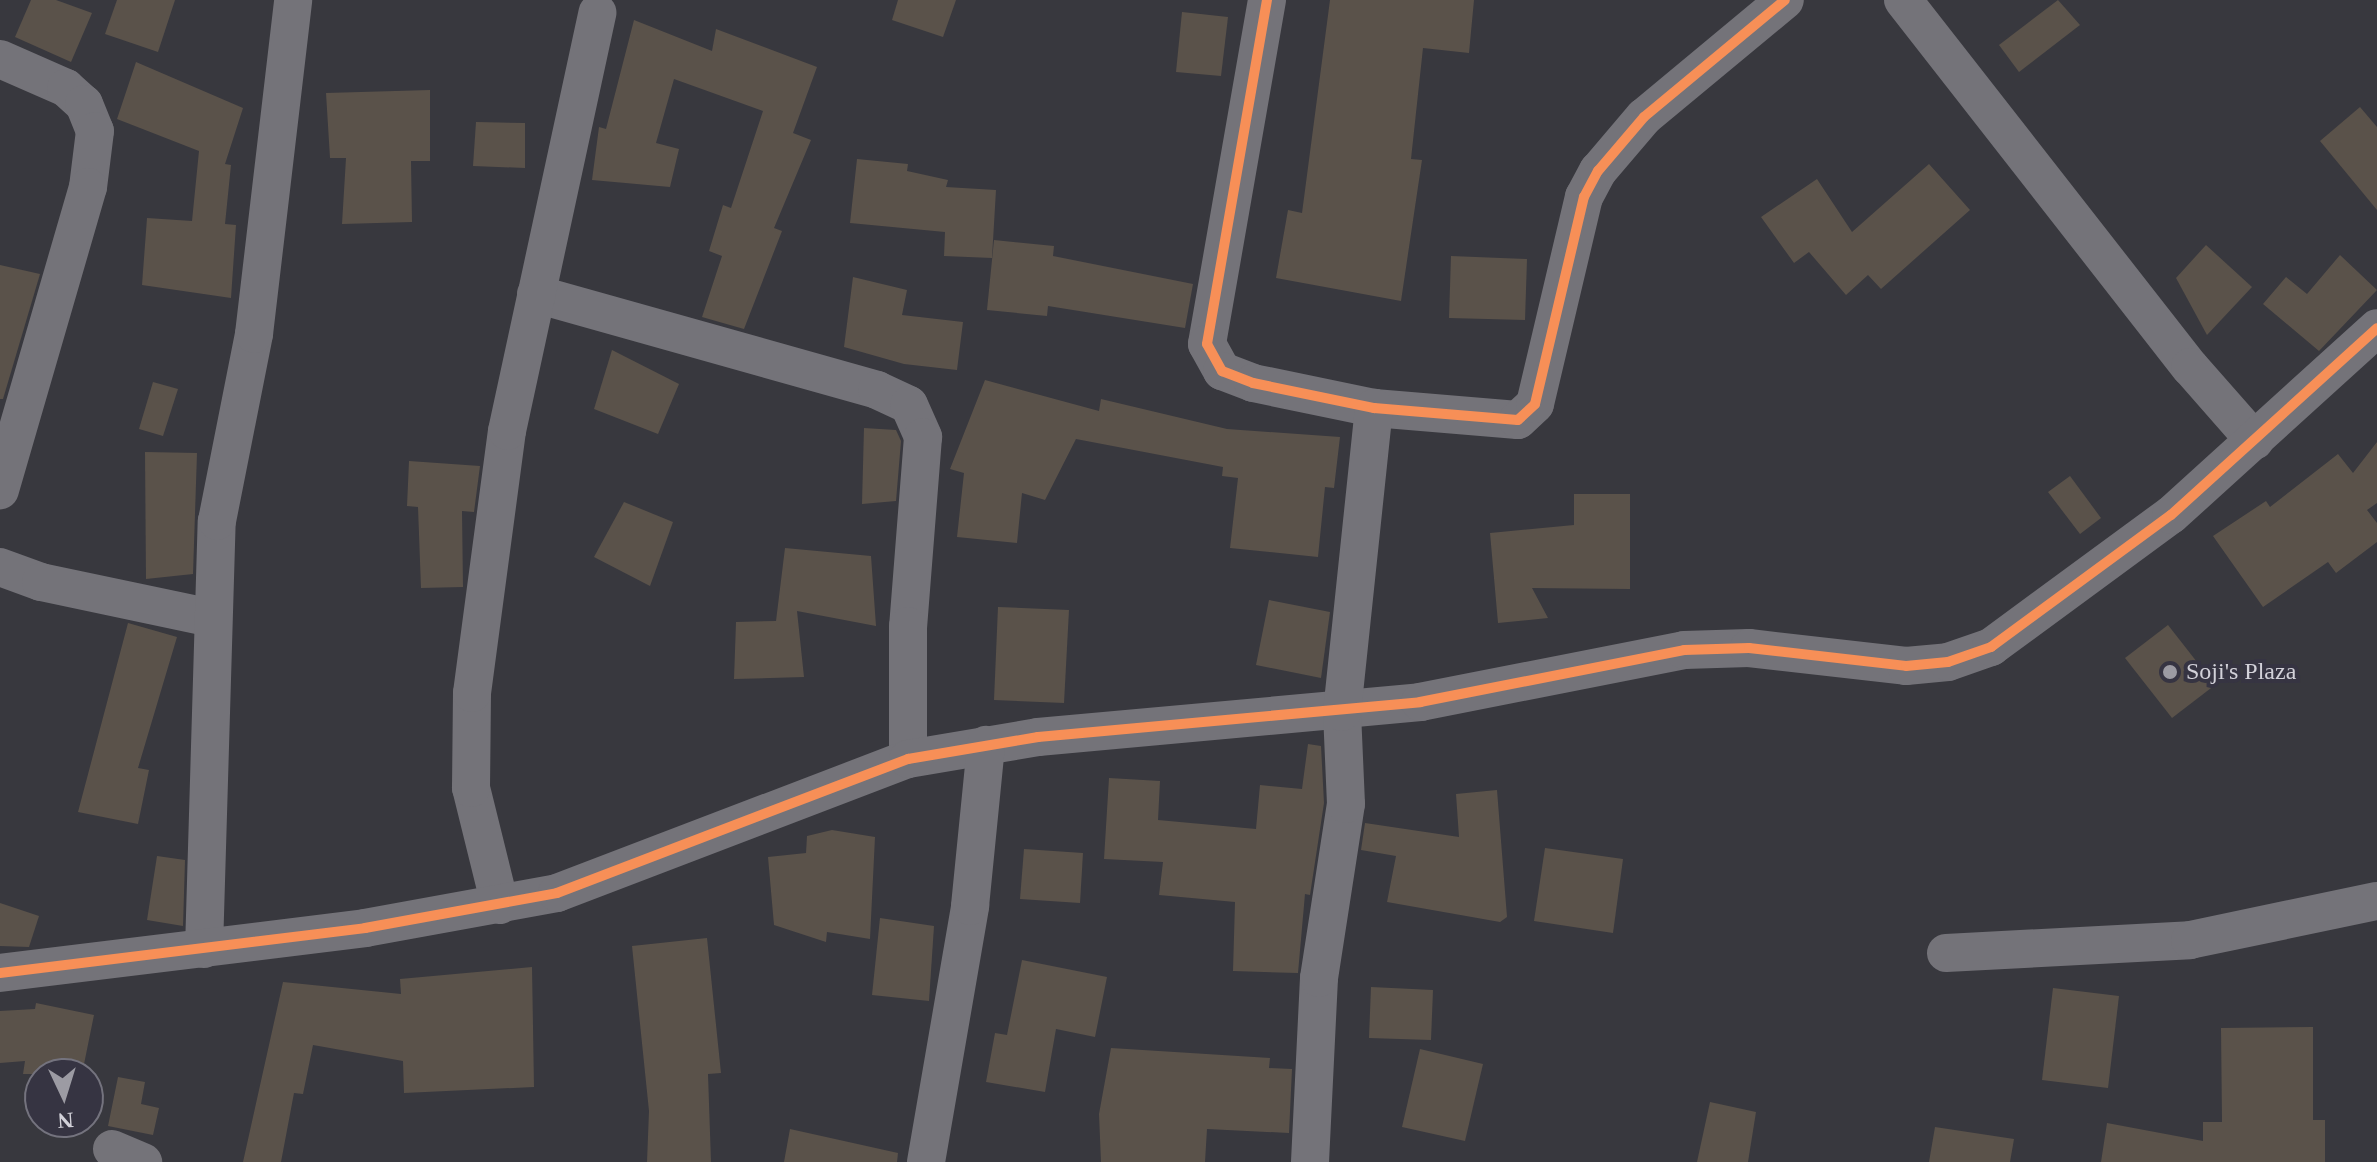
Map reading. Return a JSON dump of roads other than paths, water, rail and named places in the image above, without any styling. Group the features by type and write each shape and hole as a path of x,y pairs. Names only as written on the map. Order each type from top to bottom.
{"street":[{"path":"204,949 217,521 254,334 293,0"},
{"path":"1266,0 1207,344 1222,371 1253,383 1374,408 1528,416 1584,197 1598,171 1644,117 1785,0"},
{"path":"1903,0 2190,367 2255,441"},
{"path":"500,905 471,788 472,693 507,431 597,13"},
{"path":"0,59 66,88 84,104 95,131 88,187 0,490"},
{"path":"536,294 877,390 909,405 923,437 908,626 908,759"},
{"path":"0,973 204,949 500,905 622,873 908,759 986,745 1113,725 1342,712 1684,650 1749,648 1906,666 1948,662 1991,647 2044,612 2255,441 2377,328"},
{"path":"1310,1162 1319,978 1346,804 1342,712 1374,408"},
{"path":"0,567 41,582 212,618"},
{"path":"926,1162 970,906 986,745"},
{"path":"1946,953 2190,940 2377,901"}],"place":[{"name":"Soji's Plaza","path":"2170,672"}]}
